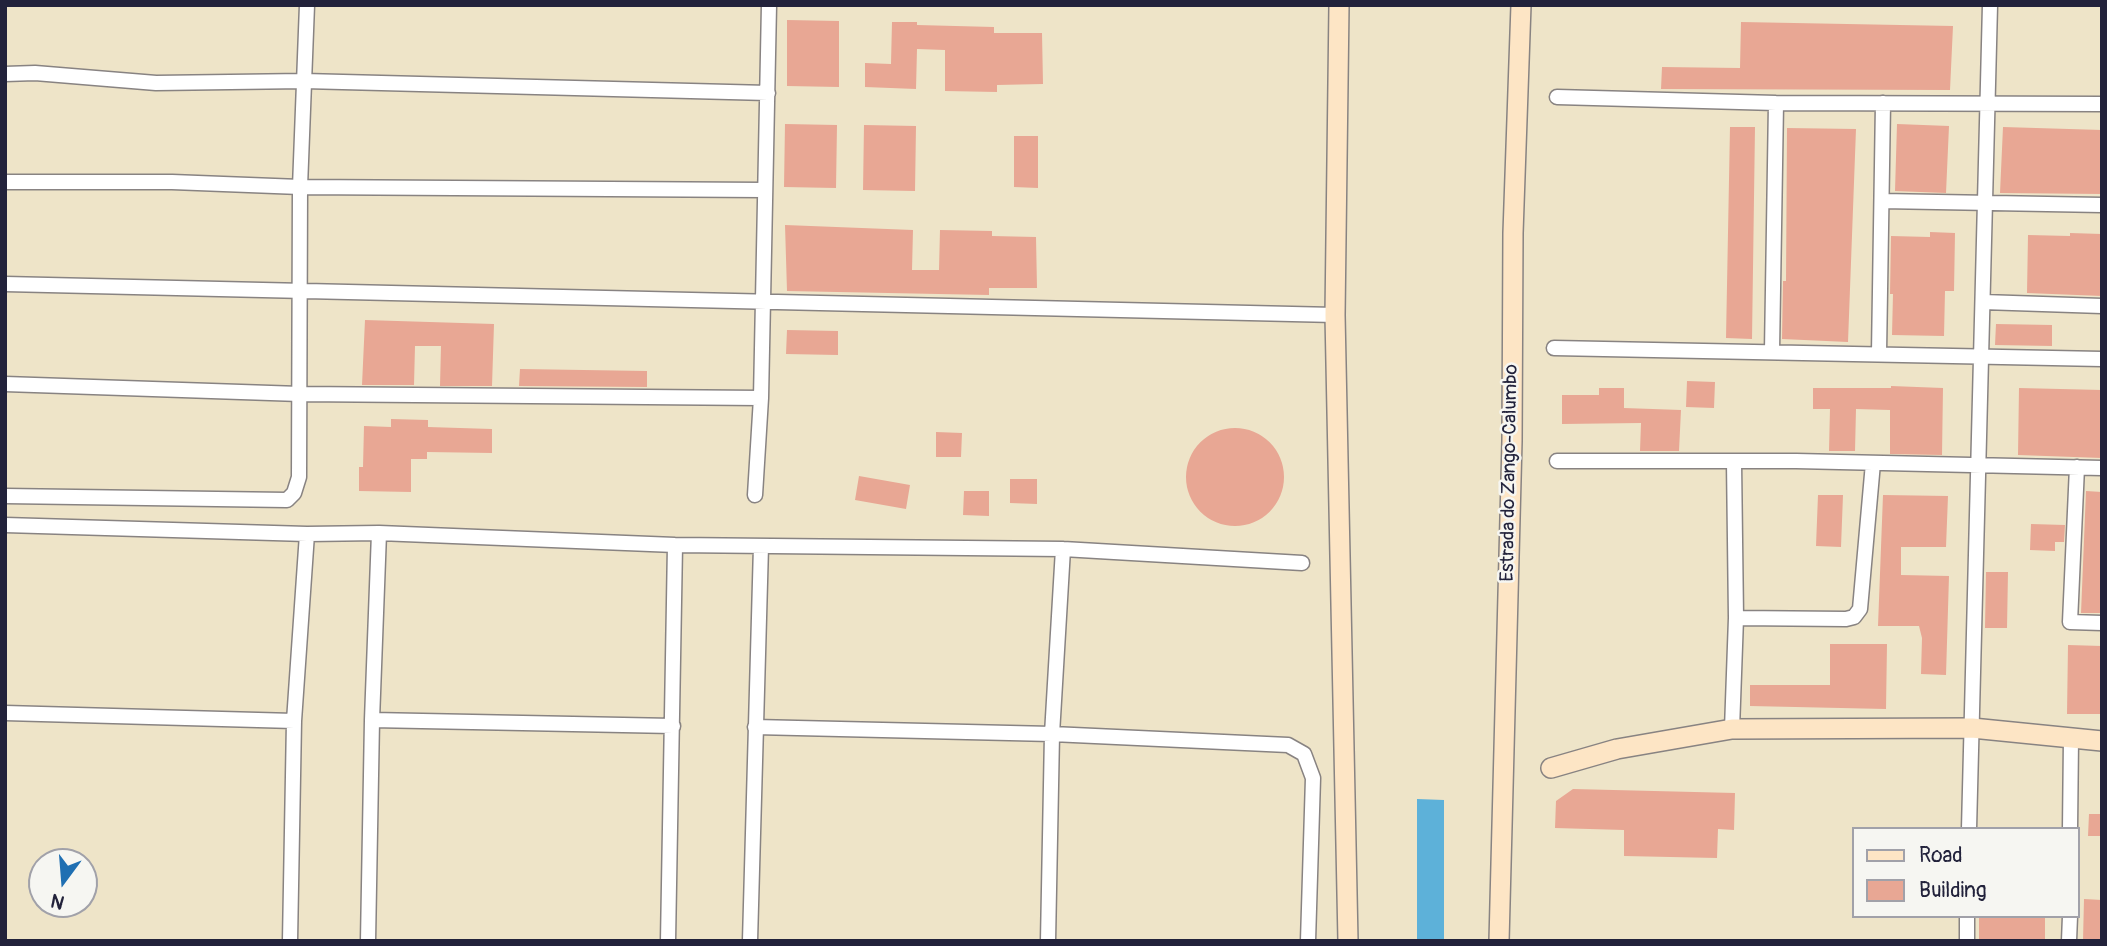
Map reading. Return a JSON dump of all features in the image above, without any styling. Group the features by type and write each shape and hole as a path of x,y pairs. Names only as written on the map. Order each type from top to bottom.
{"main road":[{"path":"1339,5 1335,315 1349,880 1348,941"},
{"name":"Estrada do Zango-Calumbo","path":"1499,941 1512,441 1513,233 1521,5"},
{"path":"1551,768 1617,750 1732,729 1972,728 2102,741"}],"street":[{"path":"5,496 286,500 294,493 299,477 298,292 307,5"},
{"path":"755,495 764,302 769,5"},
{"path":"1969,827 1990,5"},
{"path":"5,74 35,73 156,83 304,81 768,93"},
{"path":"1557,97 1776,103 2102,104"},
{"path":"1772,351 1776,103"},
{"path":"1879,353 1883,103"},
{"path":"5,183 172,181 300,187 764,190"},
{"path":"1882,201 1986,205 2102,205"},
{"path":"5,284 1335,315"},
{"path":"1983,302 2102,306"},
{"path":"1554,348 2102,359"},
{"path":"5,384 300,394 761,398"},
{"path":"1557,461 2102,468"},
{"path":"1732,729 1736,618 1734,462"},
{"path":"1736,618 1854,617 1860,609 1873,463"},
{"path":"2077,467 2070,622 2102,623"},
{"path":"5,525 307,534 379,533 675,545 1063,549 1302,564"},
{"path":"368,941 379,533"},
{"path":"290,941 294,721 307,534"},
{"path":"668,941 675,545"},
{"path":"750,941 761,546"},
{"path":"1048,941 1052,734 1063,549"},
{"path":"5,713 294,721"},
{"path":"372,720 673,726"},
{"path":"755,727 1052,734 1288,746 1304,754 1313,779 1308,941"},
{"path":"2070,827 2071,739"},
{"path":"1967,918 1967,941"},
{"path":"2069,941 2070,918"}],"water":[{"path":"1417,799 1444,800 1444,941 1417,941"}],"building":[{"path":"787,20 839,21 839,87 787,86"},
{"path":"892,22 994,27 994,33 1042,33 1043,84 997,85 997,92 945,91 945,50 917,49 916,89 865,87 865,63 891,64"},
{"path":"1741,22 1953,26 1950,90 1661,89 1662,67 1740,68"},
{"path":"785,124 837,125 836,188 784,187"},
{"path":"1897,124 1949,126 1946,193 1895,191"},
{"path":"864,125 916,126 915,191 863,190"},
{"path":"1730,127 1755,127 1752,339 1726,338"},
{"path":"2003,127 2102,130 2102,194 2000,193"},
{"path":"1787,128 1856,129 1848,342 1782,339 1783,281 1786,281"},
{"path":"1014,136 1038,136 1038,188 1014,187"},
{"path":"785,225 913,230 912,270 939,270 940,230 992,231 992,236 1036,237 1037,288 989,288 989,295 787,291"},
{"path":"1930,232 1955,233 1954,291 1945,291 1944,336 1892,335 1891,236 1930,237"},
{"path":"2070,233 2102,234 2102,296 2027,293 2028,235 2070,236"},
{"path":"365,320 494,324 492,386 440,386 441,346 415,346 414,385 362,385"},
{"path":"1996,324 2052,325 2052,346 1995,345"},
{"path":"787,330 838,331 838,355 786,354"},
{"path":"520,369 647,371 647,387 519,386"},
{"path":"1687,381 1715,382 1714,408 1686,407"},
{"path":"1599,388 1624,388 1624,408 1681,410 1679,451 1640,451 1641,423 1562,424 1562,395 1599,395"},
{"path":"1813,388 1943,388 1942,455 1890,454 1890,410 1856,409 1855,451 1829,451 1830,409 1813,409"},
{"path":"2019,388 2102,390 2102,458 2018,455"},
{"path":"391,419 428,420 428,427 492,429 492,453 427,452 427,459 411,459 411,492 359,491 359,467 363,467 364,426 391,427"},
{"path":"1235,428 1254,432 1269,443 1280,458 1284,477 1280,496 1269,511 1254,522 1235,526 1216,522 1201,511 1190,496 1186,477 1190,458 1201,443 1216,432"},
{"path":"936,432 962,433 961,457 936,457"},
{"path":"859,476 910,485 906,509 855,500"},
{"path":"1010,479 1037,479 1037,504 1010,503"},
{"path":"964,491 989,491 989,516 963,515"},
{"path":"2086,491 2102,492 2102,613 2081,613"},
{"path":"1818,495 1843,495 1841,547 1816,546"},
{"path":"1883,495 1948,496 1946,547 1901,547 1901,575 1949,576 1946,675 1921,674 1922,638 1919,626 1878,626"},
{"path":"2031,524 2065,525 2064,542 2055,542 2055,551 2030,550"},
{"path":"1986,572 2008,572 2007,628 1985,628"},
{"path":"1830,644 1887,644 1886,709 1750,706 1750,685 1830,685"},
{"path":"2068,645 2102,646 2102,714 2067,714"},
{"path":"1573,789 1735,793 1734,830 1718,829 1717,858 1624,856 1624,830 1555,828 1556,801"},
{"path":"2089,814 2102,814 2102,836 2088,836"},
{"path":"2084,899 2102,900 2102,941 2083,941"},
{"path":"1979,918 2045,918 2045,941 1979,941"}]}
